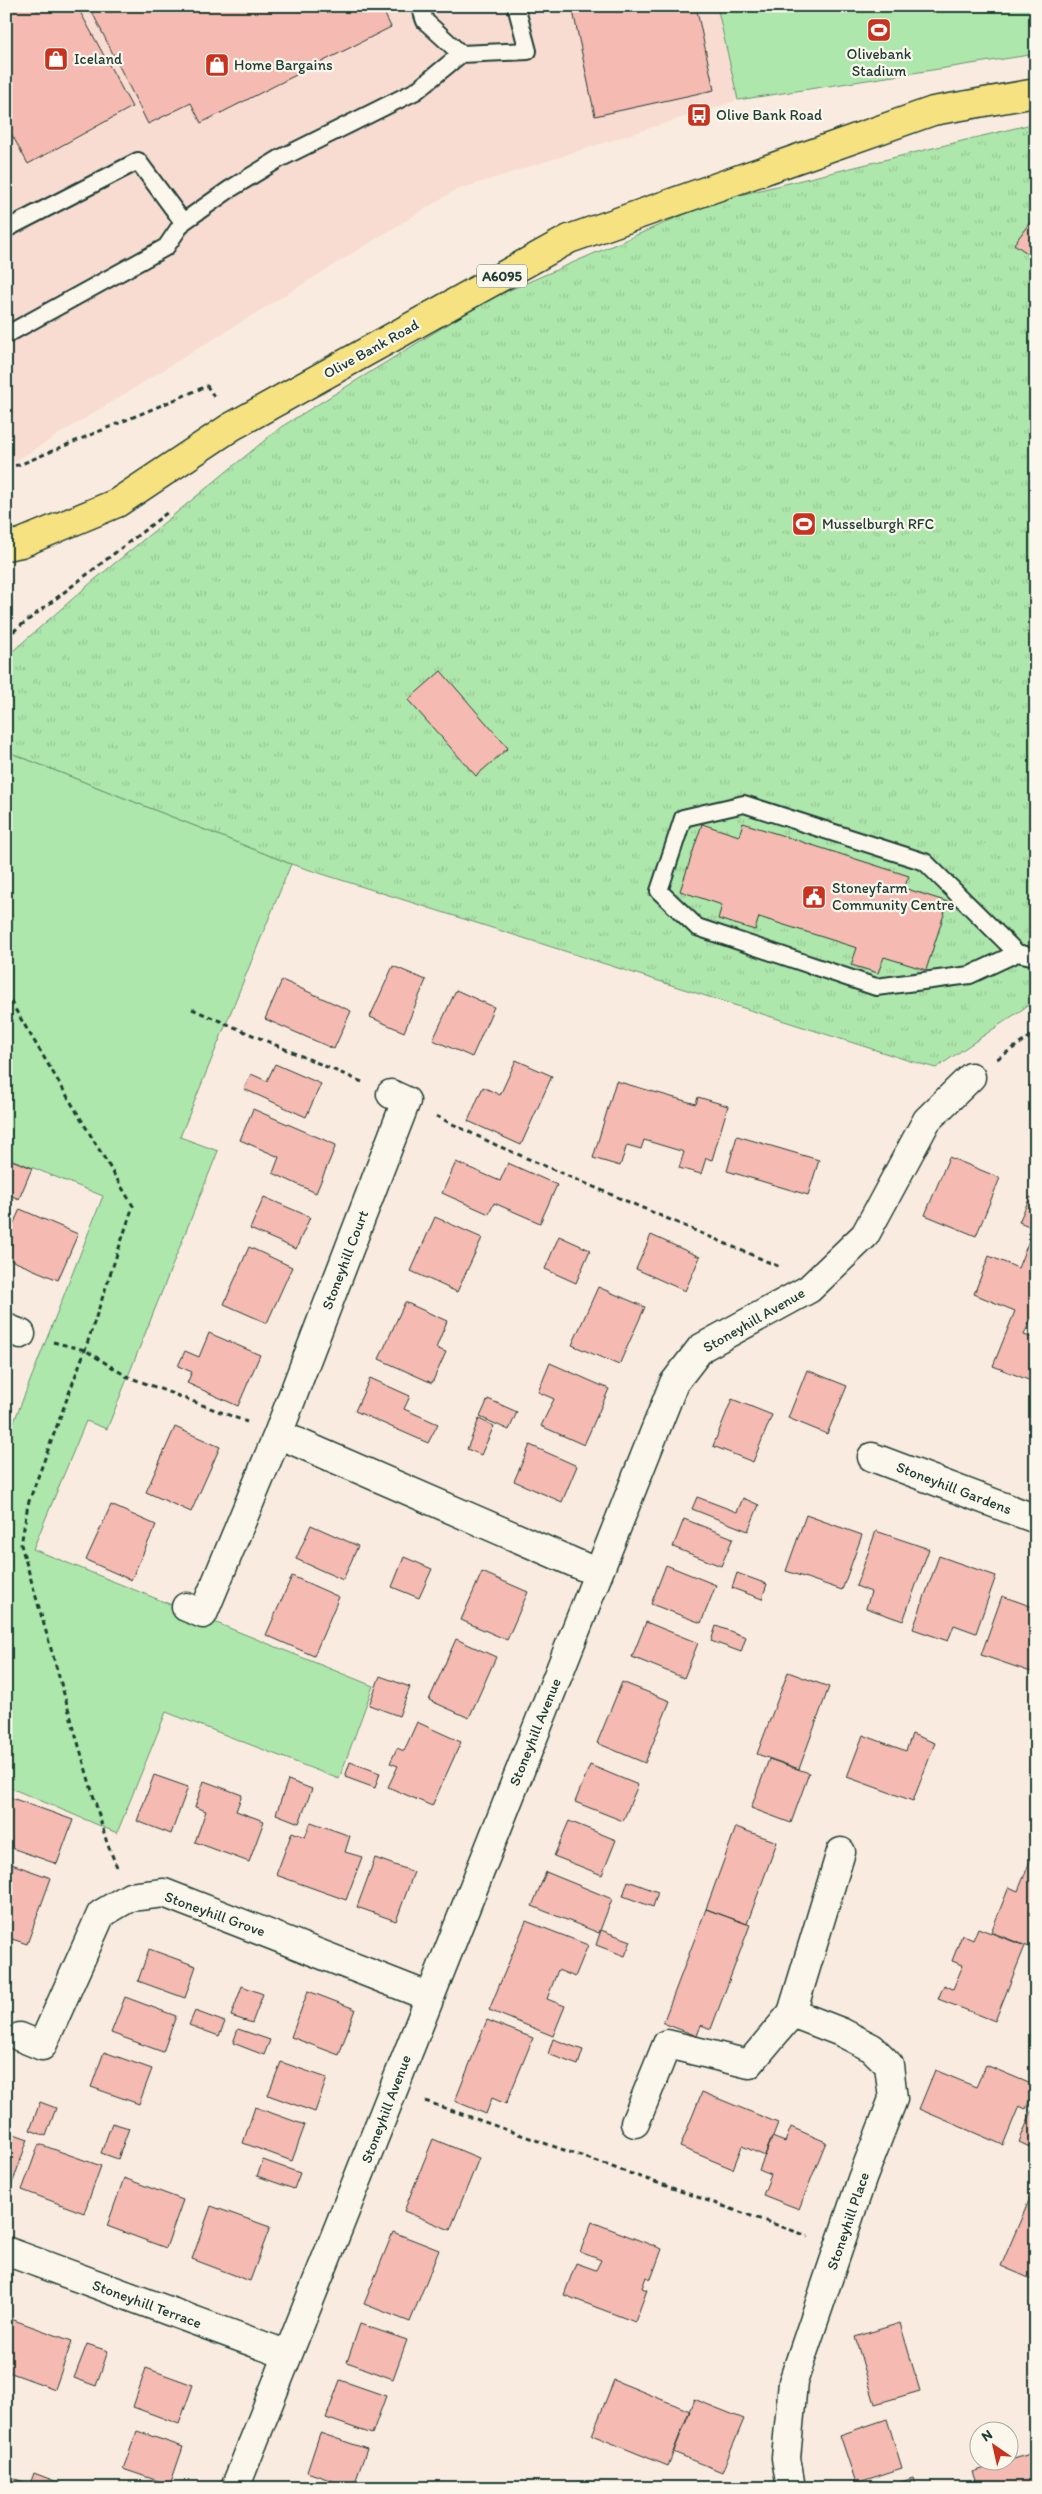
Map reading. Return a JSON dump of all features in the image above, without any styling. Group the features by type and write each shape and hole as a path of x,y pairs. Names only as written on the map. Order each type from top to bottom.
{"main road":[{"name":"Olive Bank Road","path":"6,546 21,543 117,503 231,427 569,239 933,111 1036,93"}],"street":[{"name":"Stoneyhill Avenue","path":"235,2488 674,1383 701,1348 809,1289 865,1235 927,1120 971,1077"},
{"name":"Stoneyhill Court","path":"186,1607 204,1614 278,1434 398,1098"},
{"path":"278,1434 598,1573"},
{"name":"Stoneyhill Gardens","path":"872,1457 1036,1519"},
{"path":"635,2123 667,2044 749,2064 792,2013 841,1852"},
{"name":"Stoneyhill Grove","path":"20,2037 42,2046 101,1914 130,1897 164,1893 430,1997"},
{"name":"Stoneyhill Place","path":"791,2488 786,2458 792,2382 838,2247 893,2099 889,2065 872,2048 841,2032 792,2013"},
{"name":"Stoneyhill Terrace","path":"6,2251 288,2355"}],"lane":[{"path":"420,6 426,21 461,54"},
{"path":"6,335 166,247 184,222 230,189 279,159 416,90 461,54 528,52 516,6"},
{"path":"6,229 138,161 184,222"},
{"path":"1017,953 970,975 876,987 697,927 659,891 683,818 744,804 925,862 1017,953 1036,957"}],"path":[{"path":"6,466 19,465 207,386 231,427"},
{"path":"6,638 169,511"},
{"path":"6,994 133,1206 85,1350 28,1504 21,1545 107,1843 130,1897"},
{"path":"192,1009 398,1098 496,1145 816,1282"},
{"path":"971,1077 1036,1033"},
{"path":"14,1331 85,1350 126,1376 278,1434"},
{"path":"394,2090 838,2247"}],"shaded area":[{"path":"6,6 717,6 738,100 454,191 6,467"}],"green space":[{"name":"Olivebank Stadium","path":"717,6 1036,6 1036,54 738,100"},
{"path":"1036,123 1036,1000 936,1068 291,864 6,751 6,657 93,581 281,427 487,300 715,201"},
{"path":"6,751 291,864 180,1137 218,1151 107,1429 86,1421 33,1549 373,1686 339,1779 166,1712 117,1833 6,1786 6,1442 103,1196 6,1157"}],"building":[{"name":"Iceland","path":"6,6 35,6 37,11 47,6 77,6 132,107 28,164 6,124"},
{"name":"Home Bargains","path":"89,6 381,6 391,27 201,123 191,103 148,124"},
{"path":"572,6 696,6 714,90 595,116"},
{"path":"1036,214 1036,259 1014,244"},
{"path":"441,671 508,748 476,776 408,700"},
{"name":"Stoneyfarm Community Centre","path":"743,823 909,876 904,888 948,902 926,970 884,957 878,973 851,965 857,948 759,917 755,930 718,919 722,905 680,891 702,824 739,836"},
{"path":"393,966 426,980 404,1032 370,1017"},
{"path":"282,980 351,1011 334,1049 265,1019"},
{"path":"456,990 494,1007 472,1057 433,1040"},
{"path":"516,1060 552,1076 521,1145 468,1121 483,1087 500,1095"},
{"path":"275,1064 321,1084 306,1117 244,1089 251,1074 267,1081"},
{"path":"616,1081 696,1104 698,1097 728,1106 712,1160 706,1158 701,1174 679,1168 684,1152 644,1140 641,1149 627,1145 620,1166 593,1158"},
{"path":"253,1109 336,1145 316,1193 273,1173 279,1157 240,1140"},
{"path":"737,1136 819,1160 808,1195 727,1171"},
{"path":"949,1157 1000,1178 976,1236 925,1215"},
{"path":"6,1158 32,1168 19,1199 6,1193"},
{"path":"456,1162 500,1181 508,1163 557,1185 540,1223 494,1203 489,1214 442,1193"},
{"path":"264,1197 310,1217 296,1249 250,1229"},
{"path":"1030,1197 1036,1199 1036,1306 1024,1335 1036,1339 1036,1383 993,1366 1015,1311 974,1294 989,1256 1018,1268 1034,1228 1019,1222"},
{"path":"20,1209 78,1234 58,1280 6,1258 6,1241"},
{"path":"435,1217 482,1238 457,1292 411,1271"},
{"path":"651,1235 700,1257 685,1291 636,1269"},
{"path":"559,1236 590,1250 576,1283 545,1269"},
{"path":"249,1247 292,1267 267,1323 224,1304"},
{"path":"598,1287 645,1307 619,1365 572,1345"},
{"path":"405,1302 447,1321 436,1348 446,1352 432,1383 379,1359"},
{"path":"209,1333 260,1355 238,1406 187,1383 192,1372 178,1366 185,1351 199,1357"},
{"path":"550,1363 609,1389 584,1445 541,1426 554,1399 538,1392"},
{"path":"807,1370 847,1386 827,1434 788,1418"},
{"path":"370,1378 410,1396 404,1409 438,1424 428,1443 355,1411"},
{"path":"488,1399 517,1412 509,1430 480,1417"},
{"path":"732,1399 772,1415 753,1462 713,1446"},
{"path":"479,1419 494,1426 481,1455 467,1449"},
{"path":"175,1427 220,1447 191,1512 146,1492"},
{"path":"530,1445 577,1466 562,1502 514,1481"},
{"path":"697,1497 737,1512 743,1498 759,1505 748,1531 692,1509"},
{"path":"111,1505 156,1525 131,1580 86,1560"},
{"path":"806,1515 862,1535 842,1590 786,1571"},
{"path":"684,1519 733,1538 721,1566 673,1547"},
{"path":"311,1525 358,1546 343,1580 296,1559"},
{"path":"876,1531 929,1549 903,1621 866,1608 871,1592 856,1586"},
{"path":"939,1556 996,1576 976,1633 954,1625 948,1641 913,1629"},
{"path":"404,1557 432,1569 419,1598 392,1587"},
{"path":"666,1565 716,1585 701,1623 651,1604"},
{"path":"482,1572 528,1592 507,1640 461,1620"},
{"path":"737,1573 767,1584 762,1599 732,1588"},
{"path":"292,1576 339,1597 314,1656 266,1635"},
{"path":"1002,1596 1036,1608 1036,1659 1031,1672 981,1655"},
{"path":"646,1622 698,1643 684,1678 632,1657"},
{"path":"716,1626 746,1637 741,1652 711,1641"},
{"path":"456,1639 496,1657 469,1718 429,1700"},
{"path":"788,1672 829,1687 799,1769 757,1754"},
{"path":"380,1676 410,1687 399,1716 369,1705"},
{"path":"622,1682 670,1701 645,1763 597,1743"},
{"path":"417,1722 461,1742 432,1806 388,1787 398,1766 390,1763 397,1748 404,1751"},
{"path":"912,1734 935,1743 913,1801 847,1777 863,1735 906,1751"},
{"path":"769,1759 809,1773 791,1823 751,1808"},
{"path":"350,1762 380,1773 375,1788 345,1777"},
{"path":"590,1765 638,1785 623,1821 575,1802"},
{"path":"154,1775 188,1787 171,1834 137,1821"},
{"path":"288,1780 312,1789 299,1823 276,1814"},
{"path":"204,1781 242,1795 236,1811 264,1821 249,1862 195,1842 206,1811 195,1807"},
{"path":"9,1797 73,1820 57,1864 6,1846 6,1806"},
{"path":"569,1821 616,1840 602,1875 554,1856"},
{"path":"311,1822 350,1836 345,1852 362,1857 346,1900 276,1875 292,1832 305,1837"},
{"path":"736,1827 777,1842 747,1924 706,1909"},
{"path":"375,1858 414,1872 396,1921 357,1907"},
{"path":"1031,1859 1036,1861 1036,1944 1034,1949 991,1932 1009,1887 1018,1891"},
{"path":"6,1862 51,1878 27,1944 6,1937"},
{"path":"546,1872 612,1899 599,1933 532,1906"},
{"path":"628,1881 658,1892 653,1907 623,1896"},
{"path":"706,1909 750,1925 711,2029 701,2025 697,2036 663,2023"},
{"path":"526,1921 588,1945 575,1977 558,1970 547,1999 565,2006 553,2036 489,2010"},
{"path":"978,1928 1025,1946 995,2021 938,1999 944,1985 953,1989 963,1965 952,1961 962,1935 973,1940"},
{"path":"601,1930 631,1941 625,1956 596,1945"},
{"path":"149,1949 196,1966 185,1998 138,1981"},
{"path":"242,1986 263,1994 252,2023 231,2016"},
{"path":"308,1991 355,2009 339,2055 291,2037"},
{"path":"125,1997 176,2016 163,2052 111,2033"},
{"path":"195,2011 225,2022 219,2036 189,2025"},
{"path":"487,2020 533,2038 506,2104 492,2098 486,2114 455,2101"},
{"path":"238,2029 270,2040 264,2055 233,2043"},
{"path":"553,2039 583,2050 578,2065 548,2054"},
{"path":"104,2052 152,2069 139,2104 91,2087"},
{"path":"281,2062 327,2078 315,2112 268,2095"},
{"path":"986,2065 1036,2086 1026,2109 1019,2106 1003,2145 919,2109 935,2070 976,2087"},
{"path":"702,2092 778,2123 765,2156 742,2146 733,2169 680,2147"},
{"path":"40,2102 56,2108 46,2136 30,2130"},
{"path":"1034,2106 1036,2106 1036,2150 1019,2142"},
{"path":"255,2107 305,2125 292,2161 243,2143"},
{"path":"112,2123 129,2128 118,2159 101,2153"},
{"path":"791,2127 826,2142 799,2209 763,2195 771,2175 759,2170 772,2137 785,2142"},
{"path":"6,2131 28,2139 11,2187 6,2186"},
{"path":"433,2139 479,2158 450,2230 404,2211"},
{"path":"39,2144 101,2166 84,2213 22,2190"},
{"path":"263,2160 300,2173 294,2189 257,2176"},
{"path":"124,2178 183,2200 166,2248 107,2226"},
{"path":"1031,2196 1036,2198 1036,2281 1001,2266"},
{"path":"211,2206 270,2227 250,2281 192,2259"},
{"path":"592,2222 662,2249 651,2279 646,2277 642,2288 647,2290 635,2322 564,2295 576,2263 596,2270 601,2260 580,2252"},
{"path":"393,2232 439,2250 410,2322 364,2304"},
{"path":"11,2319 72,2341 55,2389 6,2371 6,2333"},
{"path":"900,2323 920,2391 875,2404 855,2337"},
{"path":"360,2324 407,2340 393,2379 347,2362"},
{"path":"87,2344 108,2351 96,2386 74,2378"},
{"path":"146,2368 193,2385 179,2424 133,2407"},
{"path":"340,2380 386,2396 372,2434 326,2418"},
{"path":"614,2380 690,2411 668,2466 592,2435"},
{"path":"694,2399 744,2419 722,2472 673,2452"},
{"path":"887,2419 902,2468 856,2483 840,2435"},
{"path":"137,2431 183,2447 170,2485 123,2469"},
{"path":"320,2433 367,2449 353,2488 307,2472"},
{"path":"1036,2452 1036,2488 979,2488 973,2472 1020,2472 1020,2457"},
{"path":"34,2473 73,2488 6,2488 6,2476 30,2484"},
{"path":"913,2478 916,2488 883,2488"}],"place":[{"name":"Olivebank Stadium","path":"879,30"},
{"name":"Iceland","path":"56,59"},
{"name":"Home Bargains","path":"217,65"},
{"name":"Olive Bank Road","path":"699,115"},
{"name":"Musselburgh RFC","path":"804,524"},
{"name":"Stoneyfarm Community Centre","path":"814,897"}]}
